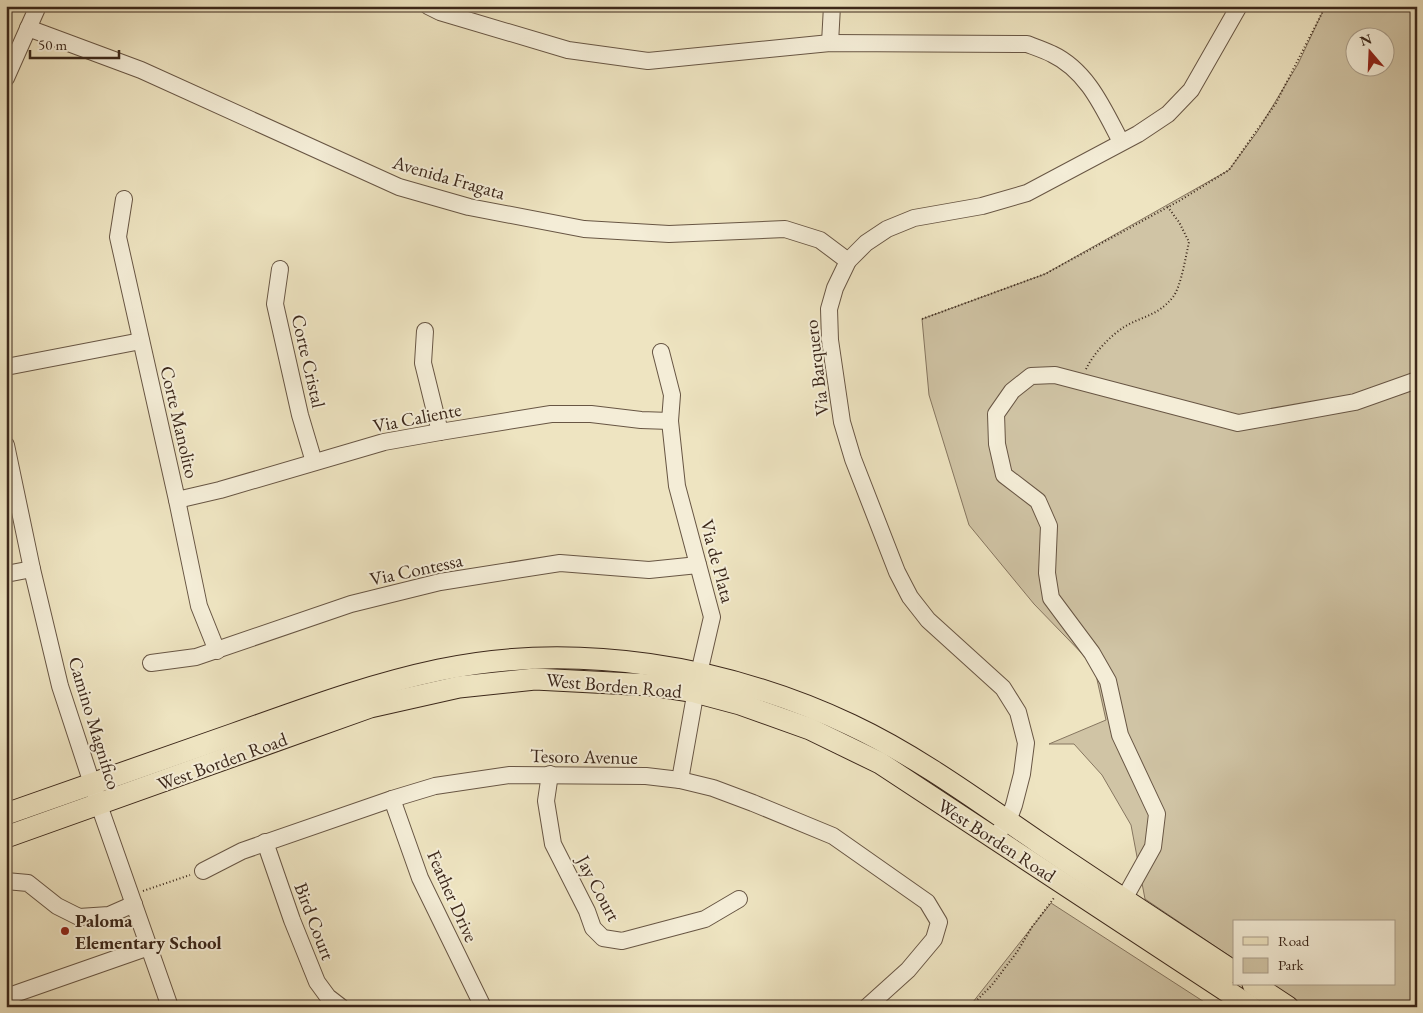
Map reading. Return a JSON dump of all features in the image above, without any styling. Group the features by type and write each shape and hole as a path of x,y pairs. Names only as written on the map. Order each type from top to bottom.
{"main road":[{"name":"West Borden Road","path":"6,814 358,690 441,670 512,659 579,659 657,665 697,683"},
{"name":"West Borden Road","path":"6,837 370,707 459,687 535,679 651,685 736,682 787,698 852,725 914,759 1066,884 1251,1007"},
{"name":"West Borden Road","path":"1001,829 1124,899 1233,971"},
{"path":"1256,986 1288,1007"}],"street":[{"path":"6,78 38,6"},
{"path":"428,6 440,12 568,50 648,60 830,43 1027,44 1054,54 1074,68 1093,90 1122,142"},
{"path":"830,43 832,6"},
{"name":"Via Barquero","path":"1001,829 1014,805 1022,774 1026,743 1018,712 1003,688 928,620 910,597 890,554 852,459 842,422 830,340 829,309 835,288 848,261 866,243 887,229 914,218 982,206 1027,193 1138,134 1168,114 1191,90 1238,6"},
{"name":"Avenida Fragata","path":"28,28 141,70 399,187 469,207 584,229 669,234 785,229 820,240 848,261"},
{"name":"Corte Manolito","path":"124,199 118,237 177,500 198,606 217,651"},
{"name":"Corte Cristal","path":"280,269 275,304 300,415 314,462"},
{"path":"424,331 424,362 440,432"},
{"path":"6,367 141,341"},
{"name":"Via de Plata","path":"661,352 672,395 670,421 677,486 712,617 697,683 680,780"},
{"path":"1124,899 1153,847 1157,814 1120,735 1108,681 1092,653 1050,598 1047,573 1049,526 1038,501 1004,475 997,444 996,414 1012,392 1031,376 1055,375 1238,423 1354,402 1417,380"},
{"name":"Via Caliente","path":"177,500 220,490 384,442 551,414 591,414 640,420 670,421"},
{"name":"Camino Magnifico","path":"6,444 32,569 60,686 99,805 170,1007"},
{"name":"Via Contessa","path":"151,663 196,658 351,604 440,582 560,563 649,570 698,565"},
{"path":"6,574 32,569"},
{"name":"Tesoro Avenue","path":"203,871 242,851 265,842 392,798 444,785 510,775 550,774 646,776 680,780 714,788 833,836 927,902 939,922 934,939 908,970 867,1007"},
{"name":"Jay Court","path":"550,774 546,801 553,844 587,910 593,928 603,938 622,941 705,919 739,899"},
{"name":"Feather Drive","path":"392,798 420,878 483,1007"},
{"name":"Bird Court","path":"265,842 292,920 317,982 328,997 341,1007"},
{"path":"6,881 28,883 57,906 79,917 110,915 133,899"},
{"path":"6,998 149,947"}],"path":[{"path":"922,319 1045,274 1179,201 1229,170 1276,104 1314,30 1324,6"},
{"path":"1077,381 1090,360 1110,339 1125,326 1145,319 1161,309 1174,296 1189,242 1179,222 1167,206"},
{"path":"133,899 203,871"},
{"path":"970,1007 992,985 1017,952 1032,927 1066,884"}],"green space":[{"path":"1324,6 1417,6 1417,1007 1306,1007 1275,986 1396,986 1396,920 1233,920 1233,958 1145,899 1131,825 1102,775 1074,744 1049,744 1106,720 1094,666 1034,604 969,525 929,395 922,319 1045,274 1229,170 1257,132 1298,64"},
{"path":"1051,903 1212,1007 969,1007"}],"place":[{"name":"Paloma Elementary School","path":"65,931"}]}
